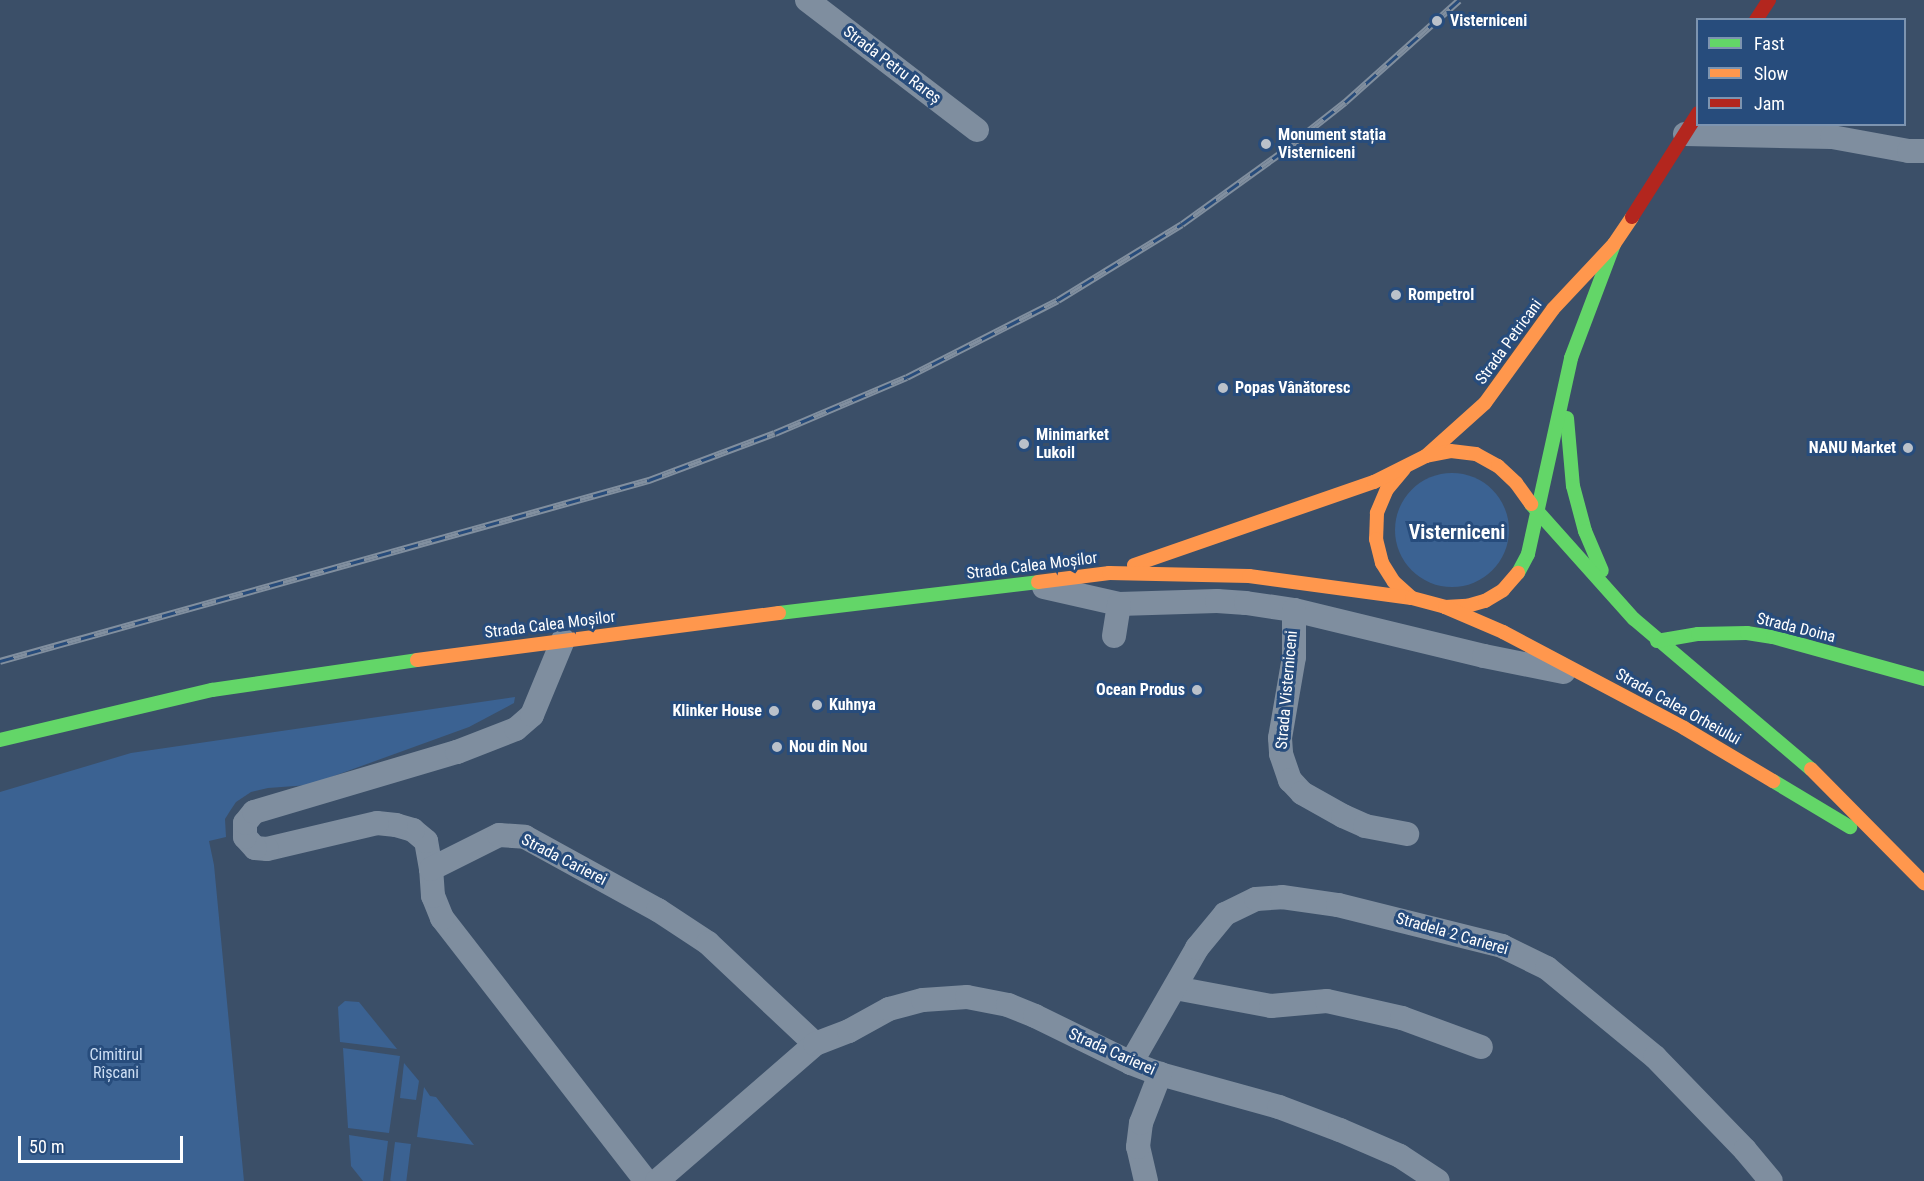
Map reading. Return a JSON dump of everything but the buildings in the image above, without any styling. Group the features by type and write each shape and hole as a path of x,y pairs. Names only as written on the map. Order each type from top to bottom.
{"main road":[{"path":"1757,18 1769,0"},
{"name":"Strada Petricani","path":"1426,456 1485,403 1510,372 1553,309 1614,244 1691,123"},
{"name":"Strada Petricani","path":"1537,512 1571,358 1614,244"},
{"path":"1563,389 1573,486 1585,531 1610,592"},
{"path":"1451,451 1476,454 1491,462 1516,483 1537,512 1528,554 1518,574 1503,590 1485,601 1467,606 1445,607 1412,598 1249,576 1109,573 1404,469 1426,456 1451,451"},
{"path":"1404,469 1387,489 1377,513 1376,539 1394,582 1412,598"},
{"name":"Strada Calea Orheiului","path":"1537,512 1657,641 1810,768 1887,849 1924,883"},
{"name":"Strada Calea Moșilor","path":"0,740 212,690 563,640 1109,573"},
{"name":"Strada Calea Orheiului","path":"1445,607 1503,632 1684,728 1887,849"},
{"name":"Strada Doina","path":"1657,641 1698,634 1747,633 1773,637 1924,679"}],"street":[{"name":"Strada Petru Rareș","path":"807,0 977,130"},
{"path":"1724,126 1832,136 1909,151 1924,151"},
{"name":"Strada Visterniceni","path":"1027,583 1119,604 1217,601 1294,610 1484,656 1590,678"},
{"path":"1114,636 1119,604"},
{"name":"Strada Visterniceni","path":"1294,610 1294,657 1280,738 1281,754 1290,780 1302,793 1343,816 1365,826 1407,834"},
{"path":"563,640 532,715 516,729 457,752 254,812 245,823 245,837 255,848 267,849 377,823 413,830 426,841 433,896 442,918 646,1181"},
{"name":"Strada Carierei","path":"431,869 499,835 525,837 658,910 708,943 815,1044"},
{"name":"Stradela 2 Carierei","path":"1131,1063 1197,948 1225,914 1256,899 1282,897 1338,905 1502,946 1547,968 1573,987 1655,1057 1745,1150 1771,1181"},
{"path":"1174,988 1271,1006 1327,1001 1402,1018 1481,1047"},
{"name":"Strada Carierei","path":"657,1181 815,1044 889,1010 923,1000 967,997 1008,1005 1131,1063 1161,1074 1279,1107 1331,1126 1400,1156 1438,1181"},
{"path":"1146,1181 1138,1147 1141,1123 1161,1074"}],"green space":[{"path":"1452,473 1474,478 1492,490 1504,508 1509,530 1504,552 1492,570 1474,582 1452,587 1430,582 1412,570 1400,552 1395,530 1400,508 1412,490 1430,478"},
{"name":"Cimitirul Rîșcani","path":"515,697 514,703 469,727 309,785 268,788 251,792 236,802 225,819 226,837 209,841 214,865 244,1181 0,1181 0,792 131,753"},
{"path":"345,1001 359,1002 397,1049 340,1042 338,1007"},
{"path":"343,1048 400,1056 389,1133 348,1128"},
{"path":"404,1063 419,1081 416,1100 400,1098"},
{"path":"424,1087 430,1096 436,1097 474,1145 417,1137"},
{"path":"349,1135 388,1141 383,1181 363,1181 351,1166"},
{"path":"395,1142 411,1144 406,1181 390,1181"}],"railway":[{"path":"0,661 649,480 775,433 907,377 1058,300 1182,224 1279,154 1345,102 1459,0"}],"traffic: fast":[{"path":"1518,573 1528,554 1571,358 1614,244"},
{"path":"1567,418 1573,486 1585,531 1602,571"},
{"path":"1531,504 1634,619 1811,769"},
{"path":"779,613 1038,582"},
{"path":"1657,641 1698,634 1747,633 1773,637 1924,679"},
{"path":"0,740 212,690 417,660"},
{"path":"1773,781 1850,827"}],"traffic: slow":[{"path":"1426,456 1485,403 1553,309 1614,244 1632,217"},
{"path":"1134,565 1374,482 1426,456 1451,451 1476,454 1498,466 1516,483 1531,504"},
{"path":"1404,469 1387,489 1377,513 1376,539 1382,563 1394,582 1412,598"},
{"path":"1038,582 1109,573 1249,576 1412,598 1445,607 1467,606 1485,601 1503,590 1518,573"},
{"path":"1445,607 1503,632 1684,728 1773,781"},
{"path":"417,660 779,613"},
{"path":"1811,769 1924,883"}],"traffic: jam":[{"path":"1757,18 1769,0"},
{"path":"1632,217 1696,116"}],"place":[{"name":"Visterniceni","path":"1437,21"},
{"name":"Monument stația Visterniceni","path":"1266,144"},
{"name":"Rompetrol","path":"1396,295"},
{"name":"Popas Vânătoresc","path":"1223,388"},
{"name":"Minimarket Lukoil","path":"1024,444"},
{"name":"NANU Market","path":"1908,448"},
{"name":"Ocean Produs","path":"1197,690"},
{"name":"Kuhnya","path":"817,705"},
{"name":"Klinker House","path":"774,711"},
{"name":"Nou din Nou","path":"777,747"}],"district":[{"name":"Visterniceni","path":"1457,532"}]}
